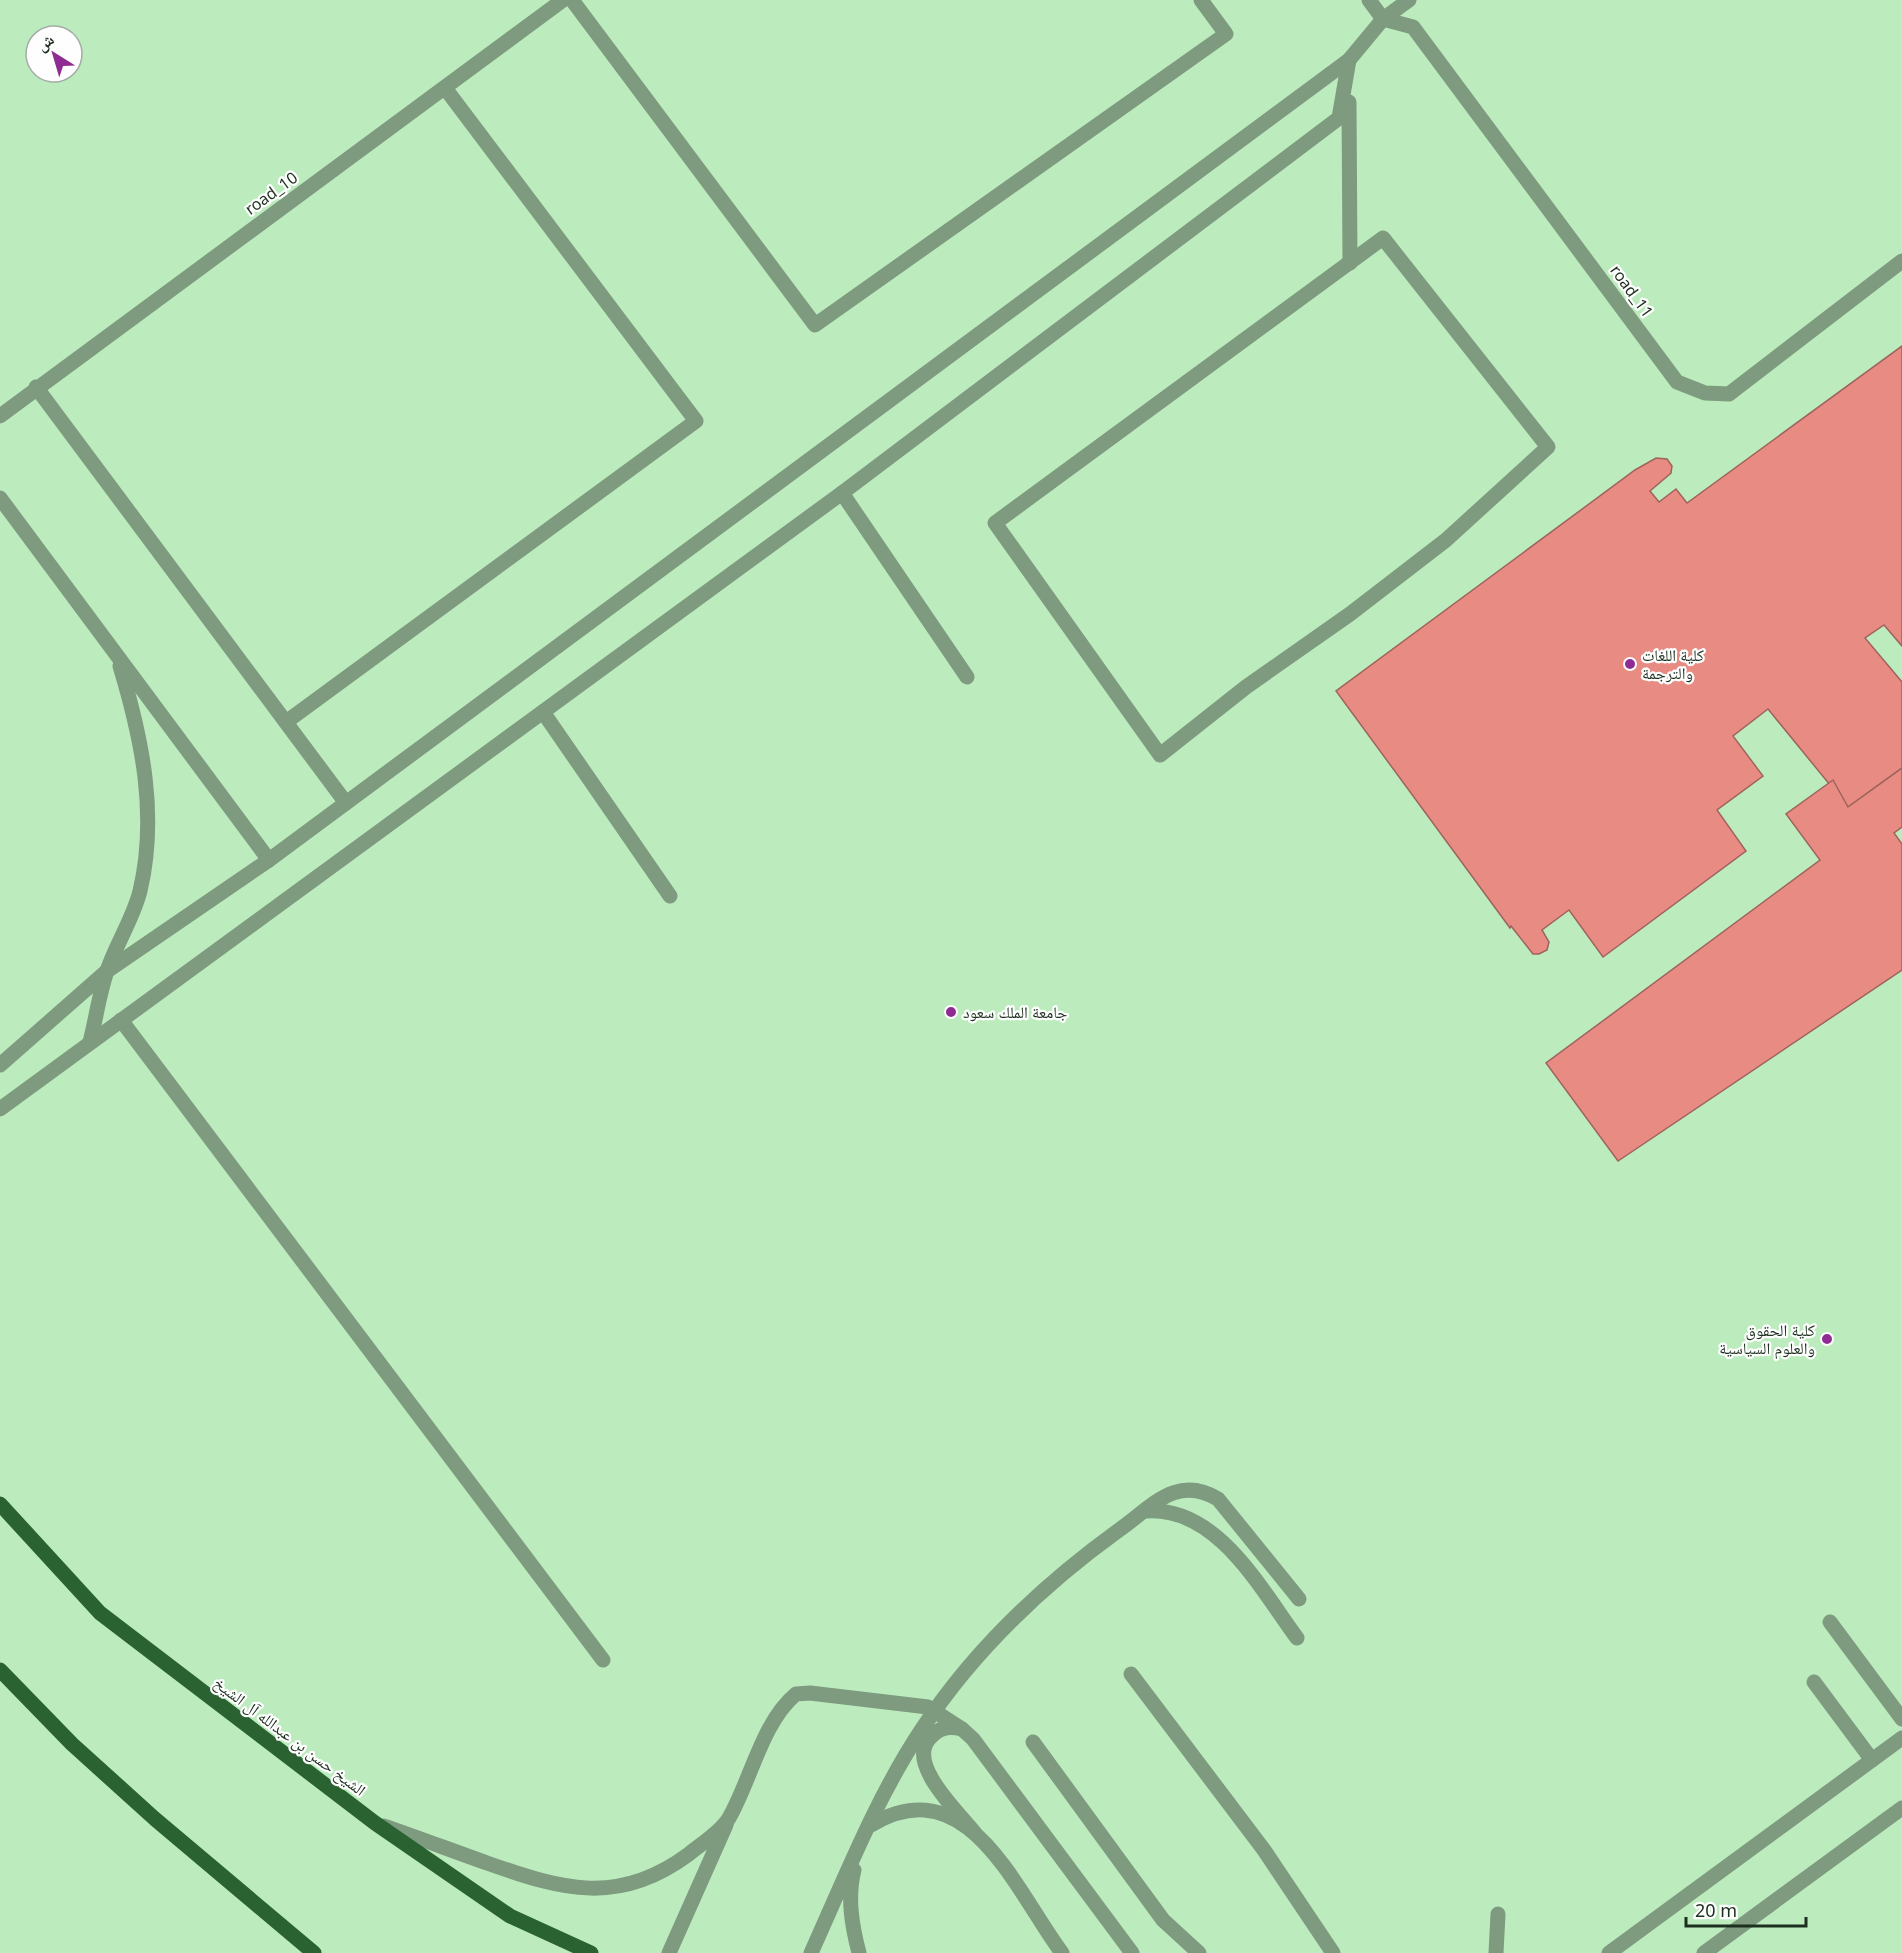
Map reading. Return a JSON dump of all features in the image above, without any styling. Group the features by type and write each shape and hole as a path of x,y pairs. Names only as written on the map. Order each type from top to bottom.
{"main road":[{"name":"الشيخ حسن بن عبدالله آل الشيخ","path":"0,1504 100,1613 375,1823 510,1916 591,1953"},
{"path":"0,1670 72,1744 147,1812 314,1953"}],"lane":[{"name":"road_10","path":"0,416 36,387 563,0"},
{"path":"572,0 815,325 1226,34 1201,0"},
{"path":"1369,0 1383,19"},
{"path":"0,1065 57,1018 107,971 269,860 1349,60 1383,19 1409,0"},
{"name":"road_11","path":"1383,19 1413,27 1677,382 1706,393 1729,394 1902,261"},
{"path":"1349,60 1350,263"},
{"path":"0,1109 842,493 1340,118 1349,60"},
{"path":"286,722 696,421 445,88"},
{"path":"1383,238 1548,447 1446,540 1350,614 1246,687 1160,755 995,523 1350,263 1383,238"},
{"path":"36,387 346,803"},
{"path":"842,493 967,677"},
{"path":"0,498 269,860"},
{"path":"90,1042 107,971 140,892 147,847 146,774 136,720 117,655"},
{"path":"543,712 670,896"},
{"path":"121,1020 603,1660"},
{"path":"811,1953 861,1843 904,1758 935,1710 976,1658 1069,1566 1162,1498 1183,1488 1208,1493 1226,1506 1299,1599"},
{"path":"1146,1511 1176,1512 1216,1537 1235,1555 1297,1638"},
{"path":"1830,1622 1902,1719"},
{"path":"1131,1674 1264,1850 1330,1952"},
{"path":"1814,1682 1872,1760"},
{"path":"669,1953 778,1713 796,1694 810,1693 928,1707 962,1729 979,1747 1132,1953"},
{"path":"962,1729 951,1727 936,1731 925,1744 923,1759 927,1770 944,1796 1015,1881 1062,1953"},
{"path":"1609,1953 1902,1738"},
{"path":"1033,1743 1162,1920 1199,1953"},
{"path":"871,1825 904,1810 923,1808 948,1814 974,1832"},
{"path":"1704,1953 1902,1808"},
{"path":"375,1823 536,1880 560,1887 600,1890 627,1886 649,1878 679,1861 728,1820"},
{"path":"859,1953 853,1931 850,1900 852,1875 861,1843"},
{"path":"1496,1953 1498,1914"}],"building":[{"name":"كلية اللغات والترجمة","path":"1902,346 1902,646 1884,625 1865,638 1902,682 1902,768 1848,807 1768,709 1733,736 1763,776 1717,810 1746,851 1603,957 1569,910 1542,930 1549,942 1547,950 1533,954 1511,926 1510,928 1336,691 1635,470 1656,458 1667,459 1672,466 1671,473 1650,491 1659,502 1676,489 1687,503"},
{"path":"1902,768 1902,827 1894,833 1902,844 1902,970 1618,1161 1546,1063 1820,860 1786,814 1833,780 1848,807"}],"place":[{"name":"كلية اللغات والترجمة","path":"1630,664"},
{"name":"جامعة الملك سعود","path":"951,1012"},
{"name":"كلية الحقوق والعلوم السياسية","path":"1827,1339"}]}
